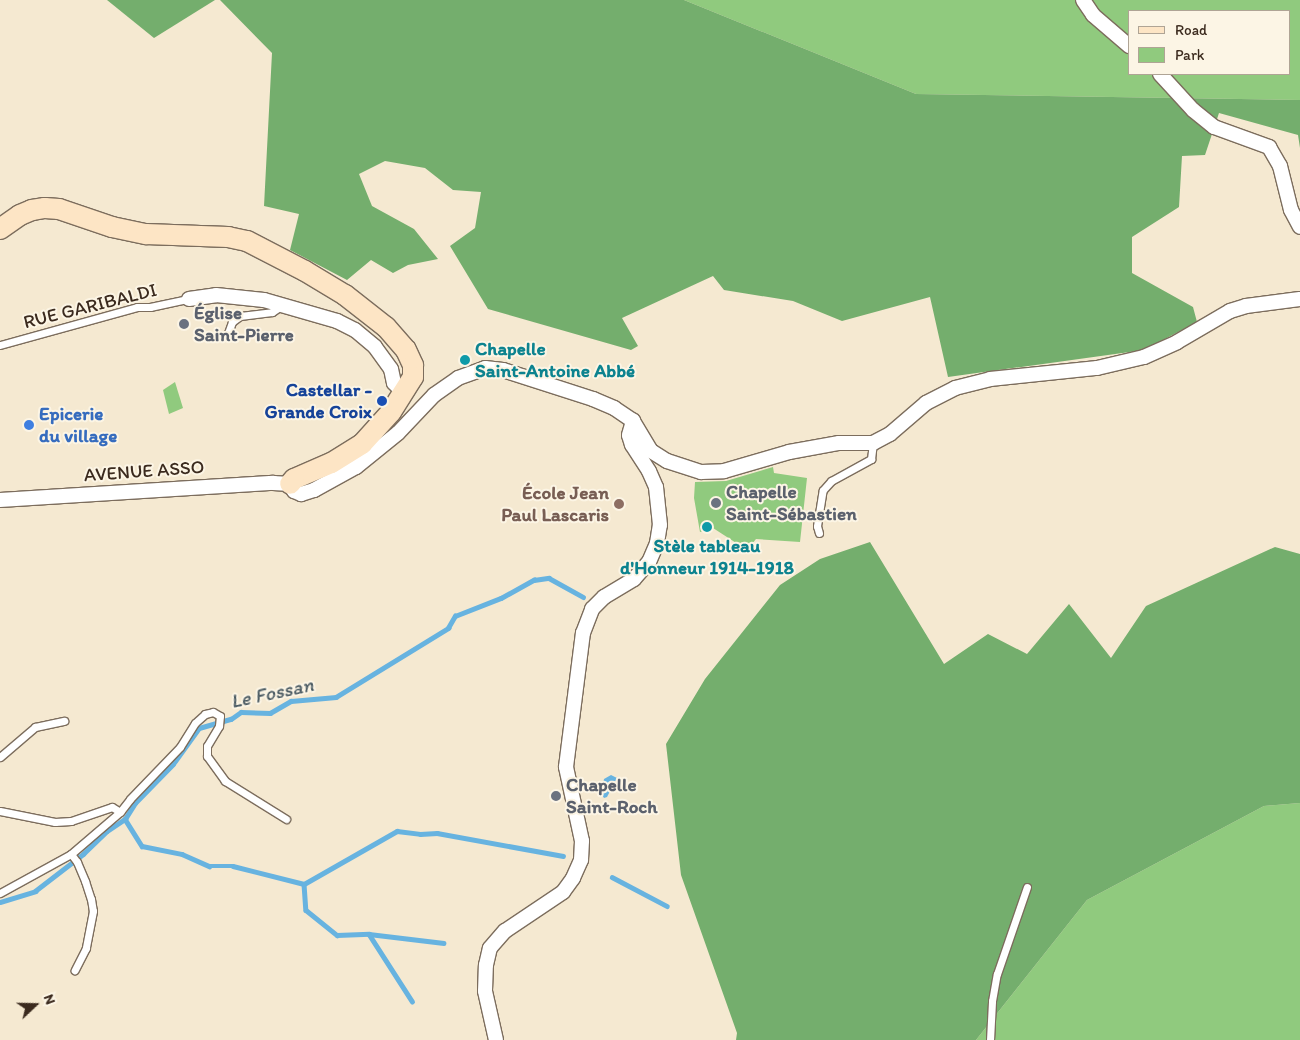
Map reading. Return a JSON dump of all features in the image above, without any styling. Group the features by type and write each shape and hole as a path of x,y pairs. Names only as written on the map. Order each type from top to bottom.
{"street":[{"path":"1083,0 1093,15 1128,45"},
{"path":"1161,75 1193,110 1214,128 1269,147 1280,166 1291,210 1300,227"},
{"path":"0,229 20,215 32,210 45,208 59,209 112,227 146,234 228,237 247,241 337,290 386,327 406,350 413,365 413,377 391,412 362,444 331,464 294,479 290,484 294,491 301,494 314,490 356,467 398,433 434,395 458,378 484,368 503,370 593,399 614,408 633,422 651,451 667,461 701,472 724,471 789,452 839,443 873,443 890,434 926,403 955,388 990,379 1097,368 1144,357 1177,342 1230,311 1246,306 1300,300"},
{"path":"189,299 216,295 264,300 337,321 355,330 385,358 391,369 394,383 403,392"},
{"path":"496,1040 485,992 486,965 490,948 505,931 563,892 573,878 581,860 582,841 566,767 583,633 592,609 604,597 634,578 649,562 657,543 660,525 656,487 649,471 632,445 629,435 633,422"},
{"name":"AVENUE ASSO","path":"0,500 218,485 290,484"}],"lane":[{"name":"RUE GARIBALDI","path":"0,345 136,307 150,308 189,299"},
{"path":"228,333 232,322 240,316 272,312 281,306"},
{"path":"819,534 817,526 823,490 831,481 871,459 873,443"},
{"path":"0,893 71,854 120,812 180,747 196,723 205,714 213,712 220,716 219,726 207,746 207,756 225,781 286,819"},
{"path":"0,757 35,727 64,721"},
{"path":"0,811 55,822 71,821 112,807 120,812"},
{"path":"71,854 78,862 91,899 92,911 86,948 74,970"},
{"path":"990,1040 992,1001 997,974 1027,887"}],"green space":[{"path":"107,0 215,0 154,38"},
{"path":"220,0 684,0 916,94 1300,100 1300,148 1298,135 1219,113 1205,155 1182,156 1179,207 1132,237 1132,273 1193,307 1197,322 1144,350 948,377 930,297 842,321 793,301 724,290 713,276 622,318 638,346 631,350 488,309 450,246 475,228 481,192 453,190 425,168 385,161 359,174 372,206 414,229 438,259 408,265 393,273 371,260 347,280 290,250 299,214 264,206 272,53"},
{"path":"684,0 1300,0 1300,100 916,94"},
{"path":"175,382 183,408 169,414 163,390"},
{"path":"773,467 774,473 807,478 800,542 756,539 747,550 713,528 700,532 694,498 695,482 726,481"},
{"path":"870,542 944,664 988,634 1027,654 1069,604 1111,658 1146,606 1275,547 1300,554 1300,803 1264,806 1087,900 976,1040 736,1040 737,1033 681,875 666,744 705,679 780,585 820,559"},
{"path":"1300,803 1300,1040 976,1040 1087,900 1264,806"}],"water":[{"path":"611,775 617,778 607,797 604,798 601,793 604,779"}],"waterway":[{"name":"Le Fossan","path":"0,902 35,891 83,854 107,831 125,819 135,803 173,764 199,728 231,719 241,712 270,713 291,701 336,697 448,628 455,616 501,598 534,580 549,578 583,597"},
{"path":"125,819 142,846 182,854 209,866 233,866 304,884 397,831 420,834 437,833 563,856"},
{"path":"612,877 667,906"},
{"path":"304,884 306,910 337,935 369,934 443,943"},
{"path":"369,934 412,1001"}],"place":[{"name":"Église Saint-Pierre","path":"184,324"},
{"name":"Chapelle Saint-Antoine Abbé","path":"465,360"},
{"name":"Castellar - Grande Croix","path":"382,401"},
{"name":"Epicerie du village","path":"29,425"},
{"name":"Chapelle Saint-Sébastien","path":"716,503"},
{"name":"École Jean Paul Lascaris","path":"619,504"},
{"name":"Stèle tableau d'Honneur 1914-1918","path":"707,527"},
{"name":"Chapelle Saint-Roch","path":"556,796"}]}
